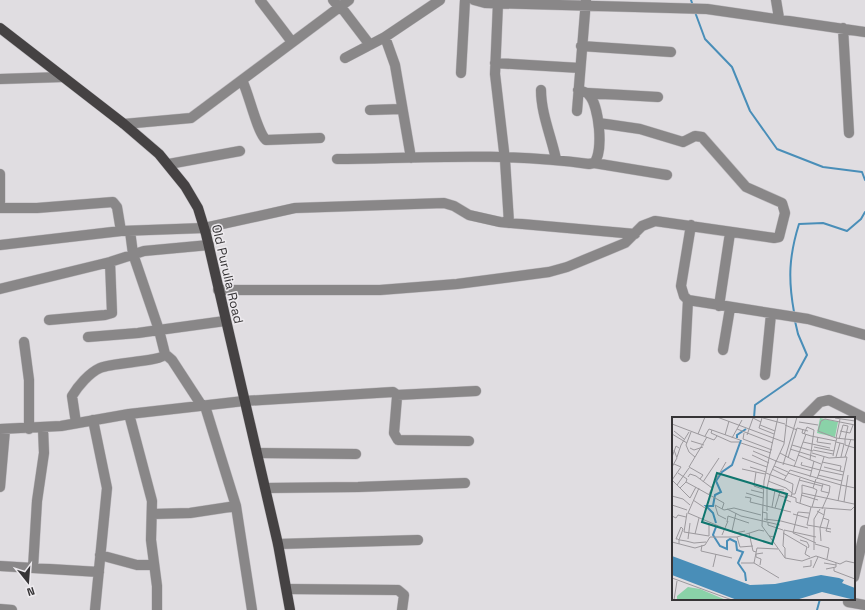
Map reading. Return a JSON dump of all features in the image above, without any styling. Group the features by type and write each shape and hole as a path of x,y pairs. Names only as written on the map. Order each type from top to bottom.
{"main road":[{"name":"Old Purulia Road","path":"0,28 124,124 169,164 186,186 198,208 266,488 290,610"}],"street":[{"path":"260,0 292,42"},
{"path":"124,124 191,118 292,42 336,4 349,0"},
{"path":"344,58 385,37 440,0"},
{"path":"461,73 465,0"},
{"path":"474,0 498,3 586,3 707,8 865,32"},
{"path":"776,0 779,18"},
{"path":"498,3 495,63 509,223"},
{"path":"576,111 586,3"},
{"path":"336,4 341,7 370,45"},
{"path":"843,28 850,134"},
{"path":"385,37 395,65 401,109 411,158"},
{"path":"581,46 671,52"},
{"path":"495,63 580,68"},
{"path":"0,79 63,77"},
{"path":"242,80 259,130 266,140 320,138"},
{"path":"541,90 542,106 552,138 556,159"},
{"path":"578,90 588,93 658,97"},
{"path":"588,93 593,100 598,123 599,153 594,163"},
{"path":"370,110 401,109"},
{"path":"218,290 380,290 457,284 548,272 567,267 625,243 642,226 655,221 774,238 779,237 785,213 785,207 782,203 746,187 705,140 698,135 683,142 640,129 598,123"},
{"path":"169,164 240,151"},
{"path":"337,159 556,159 589,164 594,163 668,175"},
{"path":"0,174 0,202"},
{"path":"0,208 37,208 113,202 117,207 159,330 165,354 172,360 202,406 205,406 236,506 252,610"},
{"path":"0,245 125,231 204,228 295,208 444,203 454,206 468,216 509,223 635,234"},
{"path":"691,225 681,286 684,296 688,300 730,308 794,316 865,335"},
{"path":"719,306 730,232"},
{"path":"0,289 110,262 133,254 158,249 208,245"},
{"path":"50,320 105,316 112,313 110,262"},
{"path":"685,357 688,300"},
{"path":"723,350 730,308"},
{"path":"765,375 771,314"},
{"path":"88,337 138,334 225,321"},
{"path":"24,342 29,380 30,429"},
{"path":"76,423 72,396 91,374 99,368 111,364 159,360 165,354"},
{"path":"0,487 3,429 43,428 130,414 205,406 244,400 393,392 397,395 476,391"},
{"path":"397,395 394,433 398,440 469,441"},
{"path":"805,417 820,402 829,400 865,418"},
{"path":"130,414 150,487 153,514 151,540 157,591 157,610"},
{"path":"93,420 107,488 95,610"},
{"path":"33,568 37,501 44,453 43,428"},
{"path":"257,453 356,454"},
{"path":"266,488 358,487 465,483"},
{"path":"153,514 190,513 236,506"},
{"path":"855,575 862,560 865,530"},
{"path":"278,544 418,540"},
{"path":"100,555 137,565 154,564"},
{"path":"0,566 99,572"},
{"path":"287,589 398,590 404,595 402,610"},
{"path":"847,604 865,605"},
{"path":"0,609 12,610"}],"waterway":[{"path":"691,0 693,6"},
{"path":"695,12 705,39 732,67 750,111 777,149 823,167 862,172 865,180"},
{"path":"794,312 790,268 793,247 799,224 823,223 847,231 861,219 865,212"},
{"path":"754,417 755,405 795,377 807,355 798,334 795,321"},
{"path":"817,610 820,600"}]}
